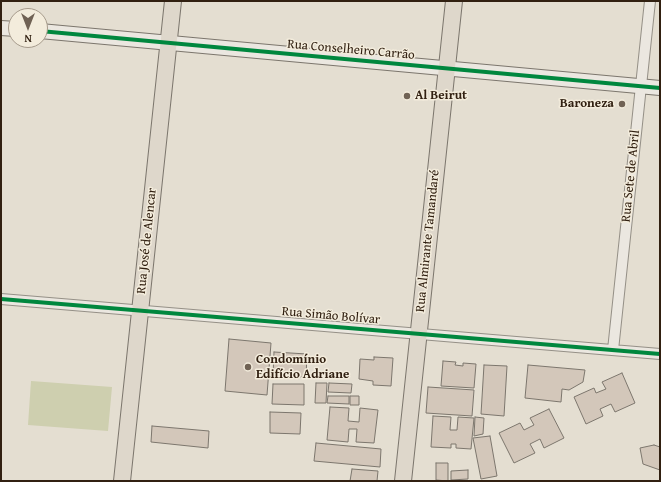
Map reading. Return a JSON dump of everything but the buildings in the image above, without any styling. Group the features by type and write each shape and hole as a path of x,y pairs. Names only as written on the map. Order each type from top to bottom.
{"main road":[{"name":"Rua José de Alencar","path":"122,481 173,1"},
{"name":"Rua Almirante Tamandaré","path":"403,481 454,1"}],"street":[{"name":"Rua Sete de Abril","path":"612,350 650,1"},
{"name":"Rua Conselheiro Carrão","path":"48,33 660,88"},
{"name":"Rua Simão Bolívar","path":"1,299 660,354"}],"green space":[{"path":"31,381 112,387 108,431 28,425"}],"cycle path":[{"path":"48,32 660,88"},
{"path":"1,299 660,354"}],"place":[{"name":"Al Beirut","path":"407,96"},
{"name":"Baroneza","path":"622,104"},
{"name":"Condomínio Edifício Adriane","path":"248,367"}]}
